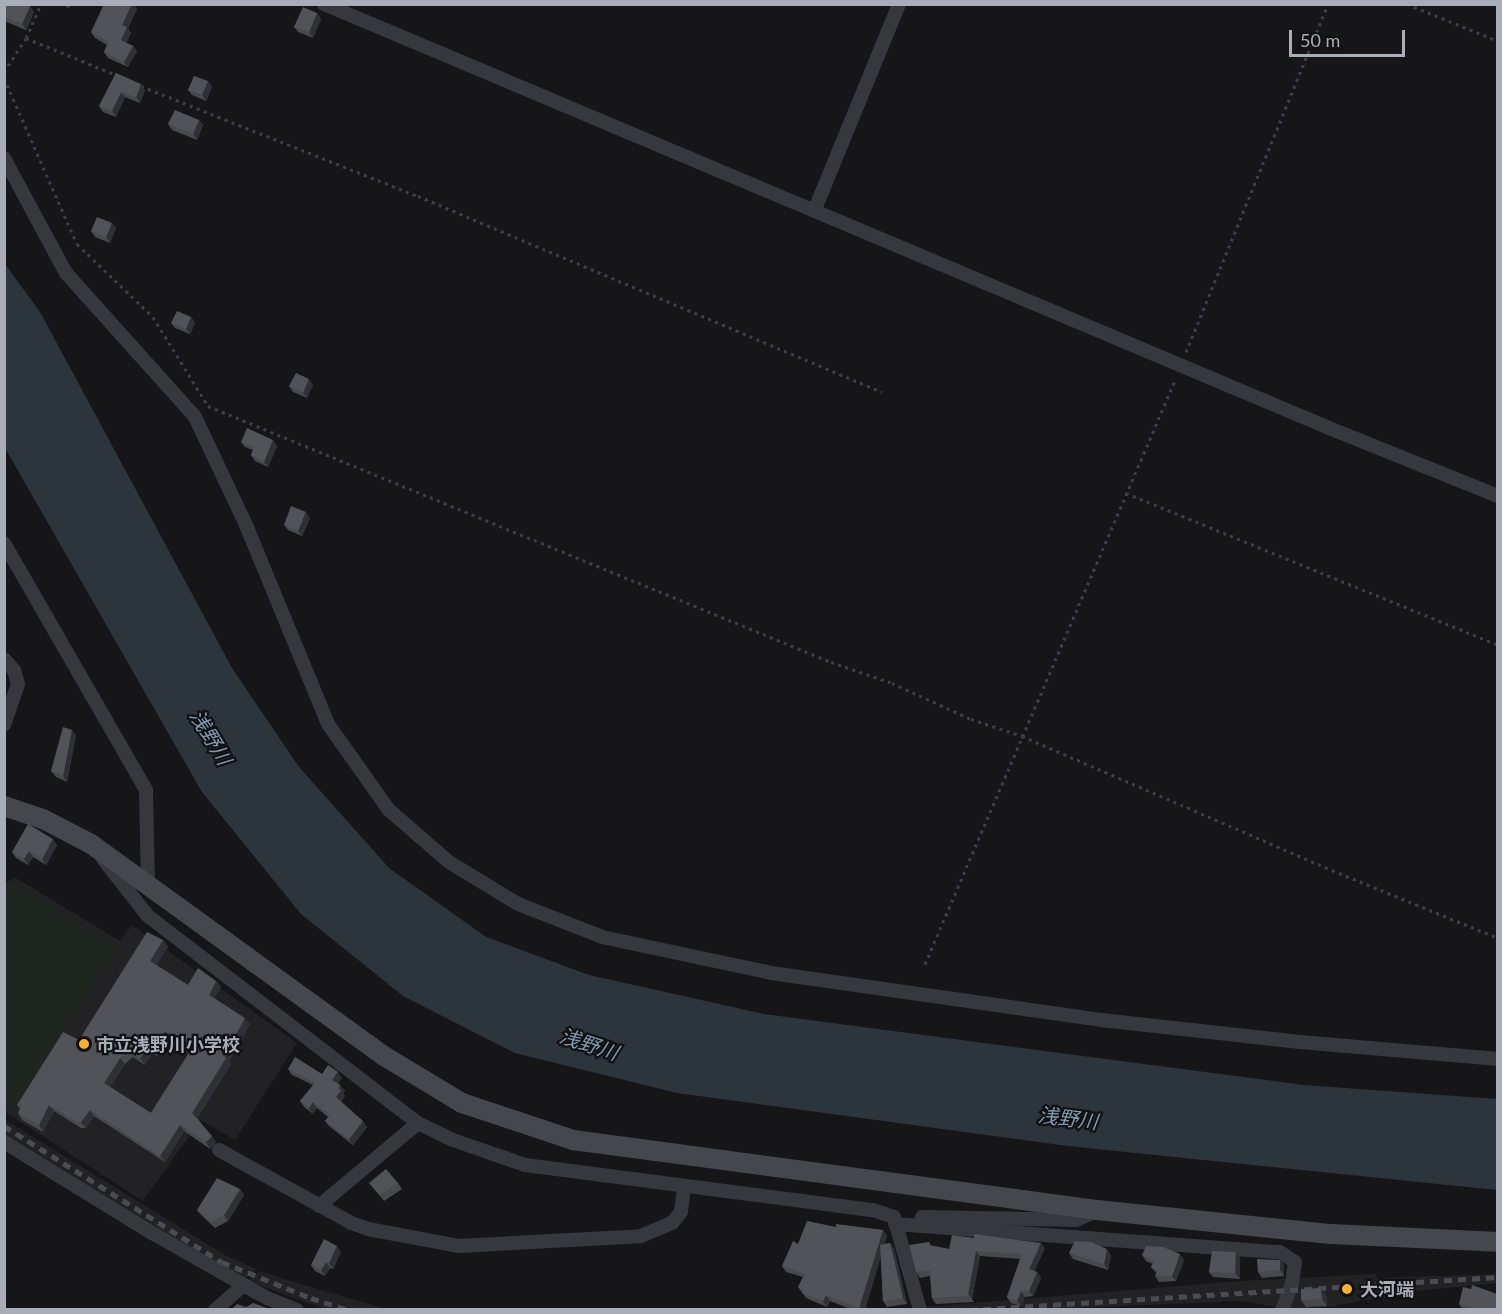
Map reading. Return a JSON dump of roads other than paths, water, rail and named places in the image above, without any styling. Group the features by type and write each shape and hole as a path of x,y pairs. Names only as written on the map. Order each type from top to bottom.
{"street":[{"path":"324,4 1497,496"},
{"path":"815,209 899,4"},
{"path":"4,158 66,273 195,417 246,525 328,724 389,810 449,862 518,904 602,937 771,974 1101,1020 1300,1042 1497,1059"},
{"path":"4,543 146,790 148,886"},
{"path":"4,659 14,670 18,684 4,725"},
{"path":"4,806 43,819 91,844 384,1056 462,1102 573,1140 1097,1210 1331,1234 1497,1242"},
{"path":"91,844 148,916 418,1123 488,1154 525,1165 873,1210 894,1220 1280,1252 1295,1262 1292,1284 1282,1310"},
{"path":"319,1206 418,1123"},
{"path":"4,1142 152,1233 244,1285 297,1310"},
{"path":"219,1150 319,1206 368,1229 459,1246 641,1236 672,1224 681,1212 684,1187"},
{"path":"894,1220 1076,1220 1097,1210"},
{"path":"894,1220 920,1310"},
{"path":"215,1310 244,1285"}],"water":[{"name":"浅野川","path":"5,264 40,312 232,668 299,767 389,868 486,937 589,975 764,1014 1304,1085 1497,1099 1497,1190 1068,1146 677,1093 515,1053 403,996 301,914 202,792 5,448"}],"railway":[{"path":"4,1126 222,1262 347,1310"},
{"path":"969,1310 1498,1277"}],"place":[{"name":"市立浅野川小学校","path":"84,1044"},
{"name":"大河端","path":"1347,1289"}]}
